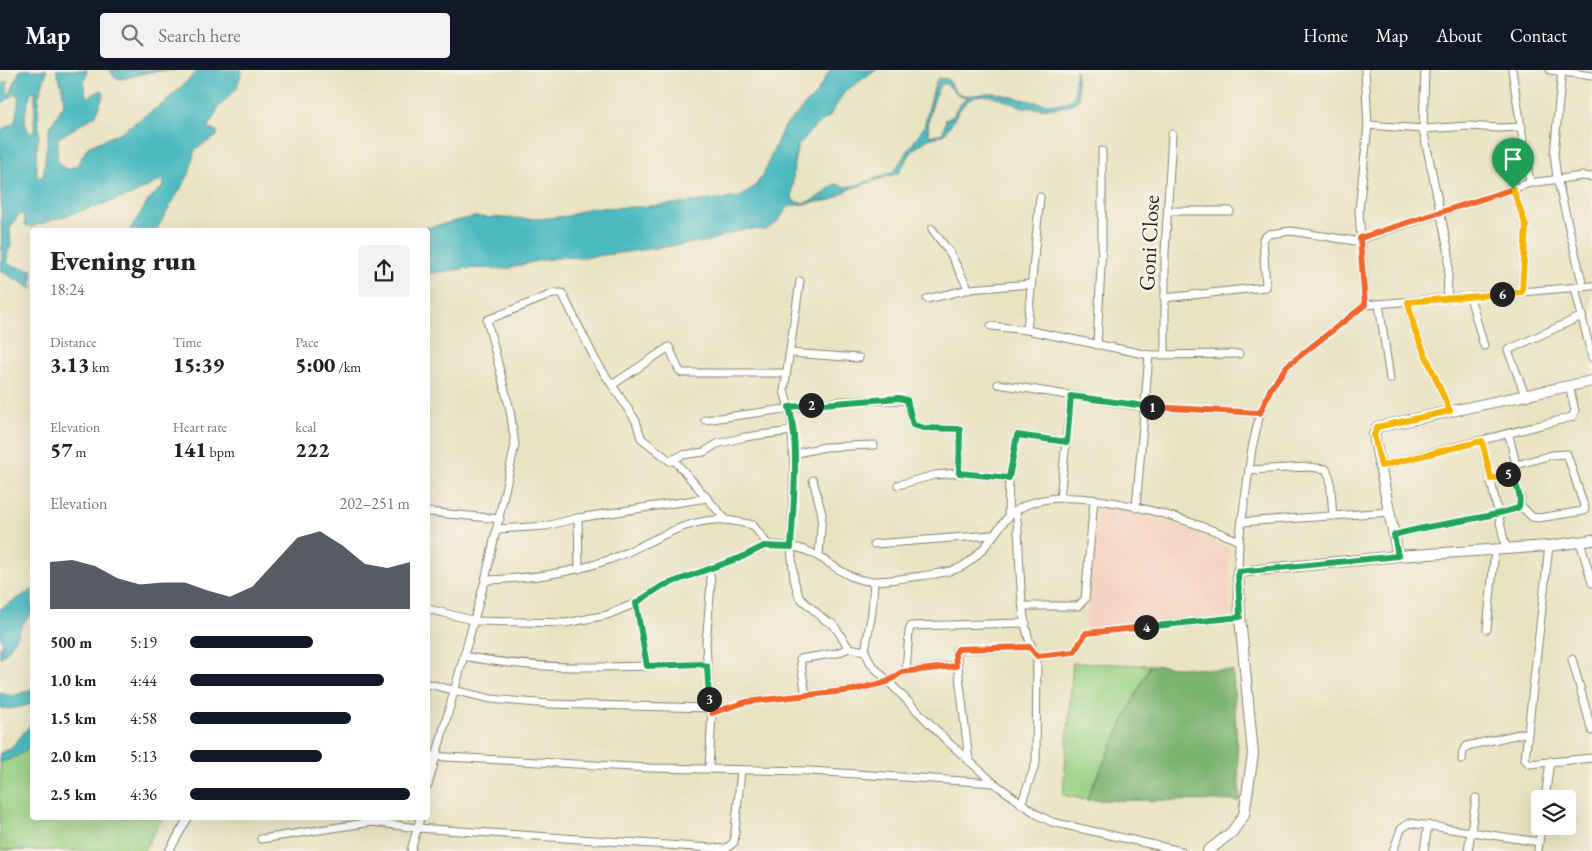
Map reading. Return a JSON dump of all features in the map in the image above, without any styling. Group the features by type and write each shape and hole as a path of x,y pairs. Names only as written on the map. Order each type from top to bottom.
{"street":[{"path":"1365,70 1368,125 1358,210 1365,305"},
{"path":"1425,70 1423,129 1449,254 1447,300"},
{"path":"1512,70 1530,183"},
{"path":"1550,70 1592,76"},
{"path":"1562,71 1554,140 1557,178 1583,286"},
{"path":"1368,125 1423,129 1470,126 1522,127"},
{"name":"Goni Close","path":"1165,354 1164,298 1172,134"},
{"path":"1098,345 1102,247 1102,151"},
{"path":"1164,298 1266,287 1263,239 1269,234 1292,231 1349,241 1442,213 1530,183 1557,178 1592,177"},
{"path":"1513,189 1526,226 1522,292"},
{"path":"1027,330 1040,197"},
{"path":"1168,211 1230,211"},
{"path":"932,229 950,253 969,290"},
{"path":"800,281 784,391 789,407 792,431 791,547 794,579 799,597 824,620 833,624 849,648"},
{"path":"927,299 969,290 1031,284"},
{"path":"1208,851 1240,824 1244,815 1253,754 1240,617 1239,541 1249,470 1260,413 1271,388 1287,366 1365,305 1447,300 1592,286"},
{"path":"1575,288 1592,358"},
{"path":"726,520 675,461 670,461 641,438 636,421 612,385 559,292 488,318 487,323 505,388 515,445 498,529 476,621 431,756 650,768 810,771 994,783"},
{"path":"1470,297 1484,346"},
{"path":"1408,302 1415,331 1450,411"},
{"path":"1379,304 1390,380"},
{"path":"1524,395 1508,350 1582,316"},
{"path":"991,326 1027,330 1149,354 1240,354"},
{"path":"612,385 669,347 678,370 682,372 786,373"},
{"path":"790,353 859,358"},
{"path":"1136,508 1143,407 1149,354"},
{"path":"1398,556 1374,435 1377,427 1592,381"},
{"path":"998,384 1143,407 1260,413"},
{"path":"1381,466 1509,435 1572,417 1575,411 1569,385"},
{"path":"1060,498 1071,396"},
{"path":"705,420 842,401 907,400 913,425 924,428 960,429 959,473"},
{"path":"670,461 682,455 704,452 717,444 745,437 792,431"},
{"path":"1008,517 1009,478 1017,435 1067,442"},
{"path":"1509,435 1516,465"},
{"path":"1482,441 1498,515 1500,550 1487,629"},
{"path":"793,454 825,447 874,445"},
{"path":"1491,479 1510,474 1516,465 1552,455 1568,454 1585,509 1584,512 1540,518 1532,517 1520,504"},
{"path":"1249,470 1308,467 1326,469 1330,478 1333,516"},
{"path":"898,485 935,475 959,473 1009,478"},
{"path":"1394,535 1448,523 1498,515 1518,508 1521,500 1510,474"},
{"path":"814,480 822,514 819,556"},
{"path":"498,529 536,527 578,518 707,498"},
{"path":"430,610 476,621 566,623 606,615 636,603 662,586 768,545 804,549 819,556 853,578 874,581 958,568 981,552 1008,517 1016,511 1039,501 1060,498 1094,500 1136,508 1187,521 1239,541"},
{"path":"1023,606 1078,606 1085,599 1094,500"},
{"path":"1016,511 1023,606 1030,647 1037,656 1036,763 1021,804"},
{"path":"430,512 500,519"},
{"path":"1242,522 1390,512"},
{"path":"578,518 580,569"},
{"path":"486,581 527,578 580,569 610,560 694,524 726,520 753,525 768,545"},
{"path":"874,544 992,536"},
{"path":"1238,572 1398,556 1549,546 1592,540"},
{"path":"1580,541 1592,583"},
{"path":"1549,546 1526,762 1529,764 1592,758"},
{"path":"708,768 711,711 706,644 710,583 709,568"},
{"path":"874,581 872,612 865,651 871,664 887,682 994,783 1021,804 1052,822 1181,851"},
{"path":"636,603 647,666"},
{"path":"1037,656 1074,652 1086,633 1240,617"},
{"path":"906,672 911,626 1026,623"},
{"path":"969,761 955,654 958,649 1030,647"},
{"path":"806,696 800,659 837,653 849,648 865,651"},
{"path":"464,656 530,666 700,664 707,666"},
{"path":"1572,659 1592,732"},
{"path":"430,685 491,699 549,704 711,711 746,702 853,690 887,682 906,672 956,666"},
{"path":"1462,760 1463,751 1467,746 1528,732"},
{"path":"1546,790 1550,761"},
{"path":"261,839 372,822 417,828 726,849 734,842 741,770"},
{"path":"1468,851 1476,798"},
{"path":"169,851 187,820"},
{"path":"411,851 419,820"},
{"path":"1393,851 1403,825 1410,823 1539,842"},
{"path":"1424,851 1428,825"},
{"path":"1538,851 1540,835"}],"shaded area":[{"path":"1098,509 1138,515 1188,528 1229,549 1230,615 1086,629 1088,581"}],"green space":[{"path":"1073,663 1150,665 1086,800 1063,795"},
{"path":"1150,665 1233,671 1240,801 1086,800"},
{"path":"30,742 30,820 162,820 143,851 0,850 0,762 11,759"}],"water":[{"path":"20,70 47,70 38,99 39,136 36,154 37,176 40,178 43,176 49,129 64,104 62,87 56,70 87,70 84,84 86,96 89,97 101,90 104,93 96,115 58,138 57,158 60,165 67,170 77,165 88,147 121,132 164,103 199,70 242,70 237,88 218,108 209,126 209,129 217,131 217,136 195,149 189,174 157,228 131,228 150,198 164,186 163,179 131,195 31,227 25,225 24,215 19,214 10,228 11,247 8,251 7,261 10,265 30,270 30,288 0,270 2,259 0,131 15,122 19,97 15,94 0,105 0,84 8,81 7,93 10,94","holes":["35,91 34,131 31,133 27,129 25,119 31,92"]},
{"path":"110,70 174,70 148,72 123,79 114,77"},
{"path":"830,70 876,70 845,91 829,117 815,126 798,146 794,163 792,195 793,200 804,203 815,199 835,184 846,187 893,172 924,127 938,78 948,79 956,91 964,95 995,93 1036,102 1058,104 1067,102 1074,97 1076,70 1079,99 1074,103 1060,107 1034,108 1020,106 984,95 972,98 959,111 943,135 928,139 913,150 898,173 850,189 831,200 789,206 777,222 766,230 744,229 708,241 581,258 565,257 536,261 507,269 469,268 430,274 430,228 426,228 473,217 539,219 568,216 589,208 642,207 741,197 756,185 763,175 783,128 816,94","holes":["941,84 946,84 960,96 968,97 957,107 954,115 946,119 943,133 930,136 929,118 933,102"]},
{"path":"30,591 30,616 23,624 10,648 0,658 0,648 3,642 0,637 0,609"},
{"path":"30,690 30,704 11,709 0,708 0,693 13,696"},
{"path":"30,725 30,742 26,750 16,757 0,762 0,753 10,749"}],"route":[{"path":"1513,189 1526,226 1522,292 1408,302 1412,323 1422,351 1426,354 1450,411 1377,427 1374,435 1381,466 1482,441 1491,479 1506,473 1512,476 1521,500 1518,508 1498,515 1448,523 1394,535 1398,556 1238,572 1240,617 1086,633 1083,634 1077,650 1074,652 1037,656 1030,647 958,649 955,654 956,666 902,672 887,682 853,690 746,702 712,713 707,666 700,664 647,666 636,603 662,586 742,557 764,546 791,547 794,470 789,407 842,401 899,398 907,400 913,425 924,428 960,429 959,473 1009,478 1017,435 1067,442 1071,396 1143,407 1260,413 1271,388 1287,366 1365,305 1360,238 1513,189"}]}
